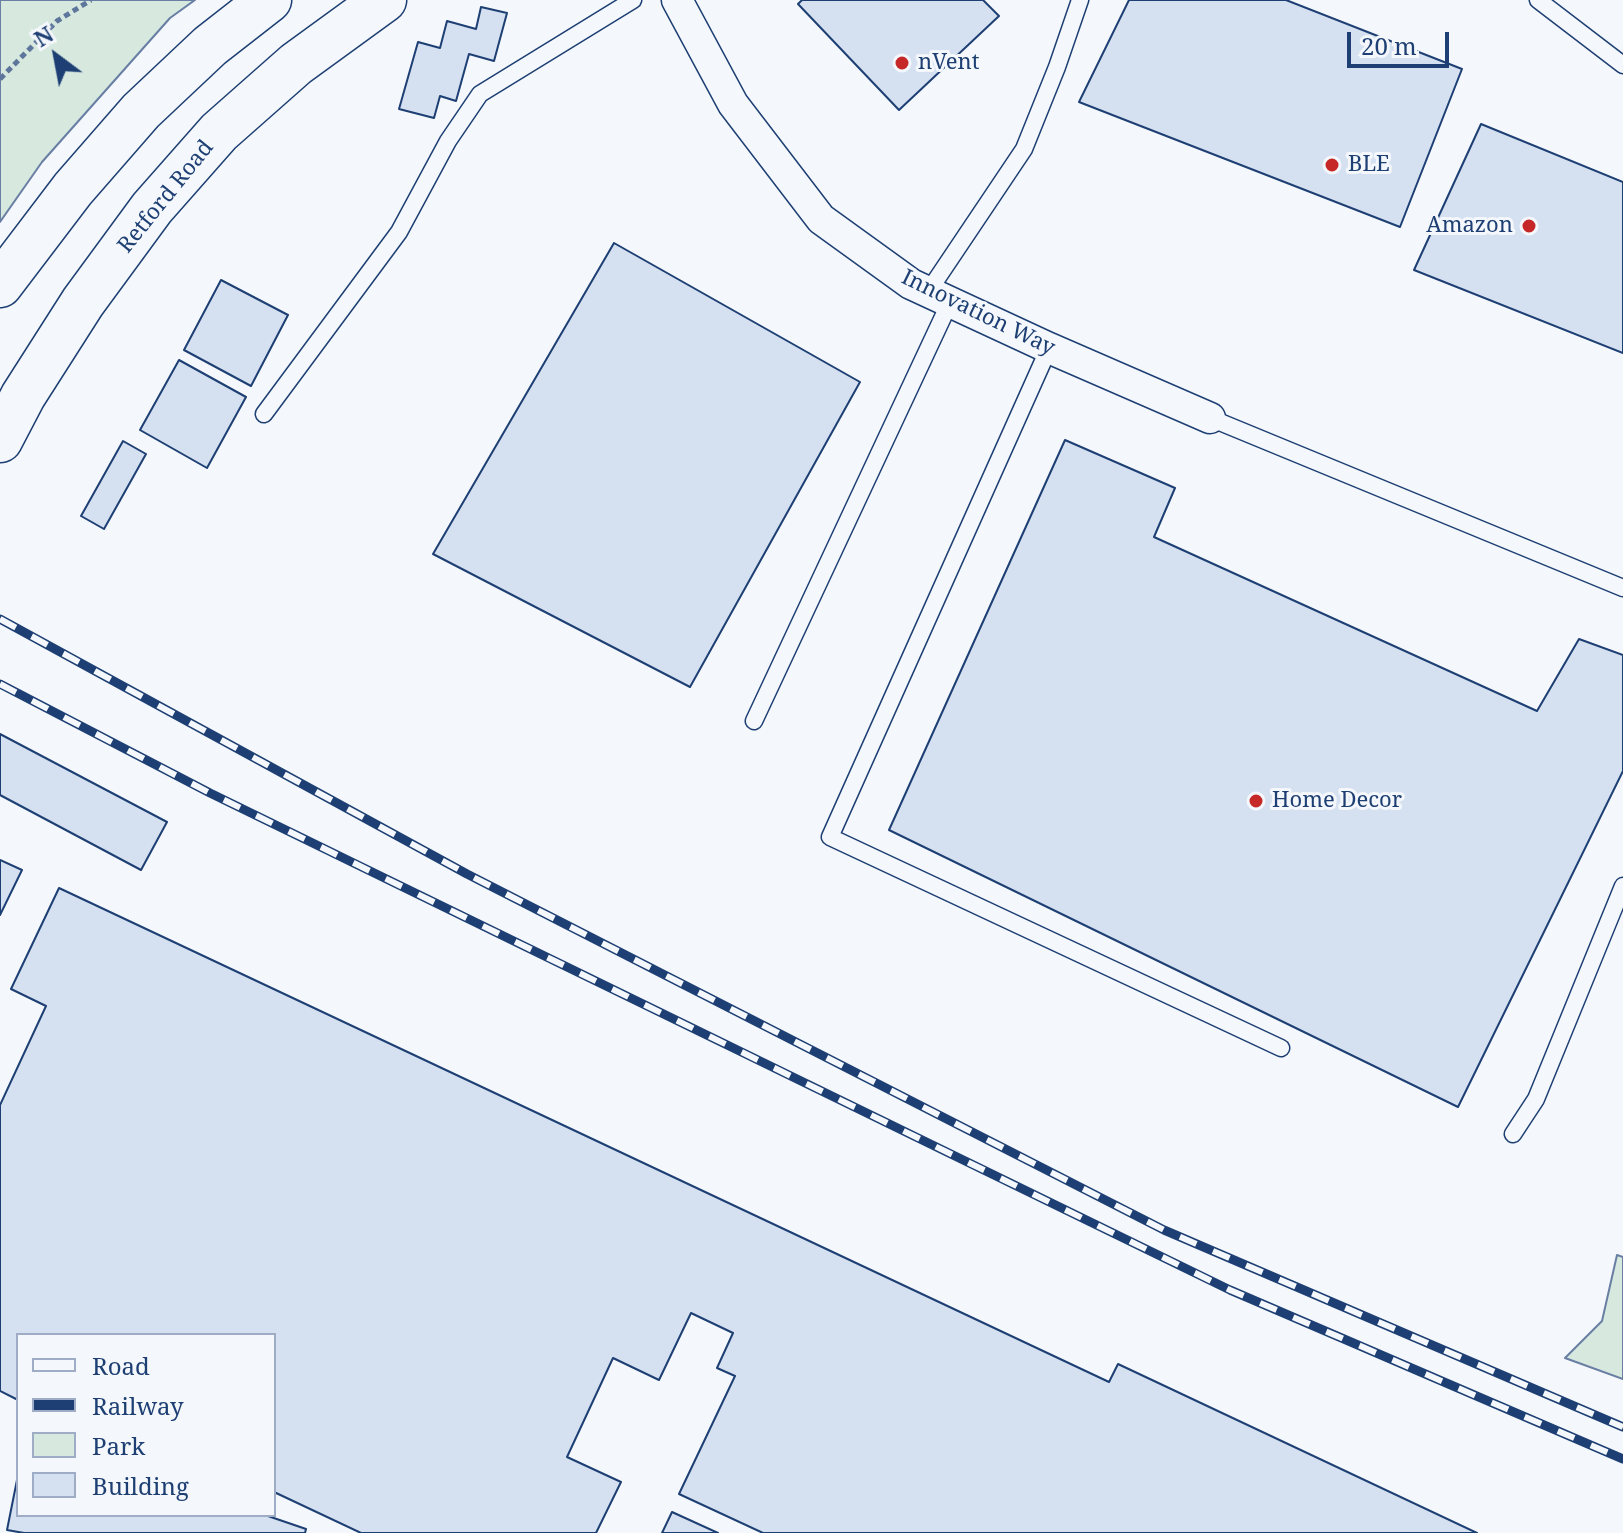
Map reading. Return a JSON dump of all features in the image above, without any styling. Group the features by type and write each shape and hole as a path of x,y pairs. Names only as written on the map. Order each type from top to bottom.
{"main road":[{"path":"0,285 73,189 141,111 210,46 269,0"},
{"name":"Retford Road","path":"0,440 23,396 83,302 152,208 219,132 296,64 384,0"}],"street":[{"name":"Innovation Way","path":"677,0 733,104 821,219 911,284 1210,418"}],"lane":[{"path":"264,414 399,232 448,141 480,94 633,0"},
{"path":"754,721 939,297 1024,149 1080,0"},
{"path":"1538,0 1623,65"},
{"path":"1049,348 830,837 1281,1048"},
{"path":"1210,418 1623,588"},
{"path":"1513,1134 1536,1099 1623,886"}],"path":[{"path":"0,79 57,21 91,0"}],"green space":[{"path":"0,0 195,0 170,18 42,162 0,222"},
{"path":"1617,1255 1623,1257 1623,1379 1565,1358 1602,1321"}],"building":[{"name":"nVent","path":"802,0 983,0 999,16 899,110 798,4"},
{"name":"BLE","path":"1129,0 1286,0 1462,69 1400,227 1079,102"},
{"path":"481,7 507,13 494,61 469,54 456,101 440,96 434,118 399,109 418,42 440,48 447,21 476,29"},
{"name":"Amazon","path":"1481,124 1623,182 1623,353 1414,270"},
{"path":"614,243 860,382 690,687 433,554"},
{"path":"221,280 288,315 251,386 184,350"},
{"path":"179,360 246,397 207,468 140,430"},
{"name":"Home Decor","path":"1065,440 1175,488 1154,537 1537,711 1579,639 1623,655 1623,771 1458,1107 889,830"},
{"path":"123,441 146,454 104,529 81,516"},
{"path":"0,734 167,822 141,870 0,795"},
{"path":"0,860 22,870 0,915"},
{"path":"59,888 1109,1382 1118,1364 1477,1533 763,1533 679,1494 735,1376 717,1368 733,1333 691,1313 659,1380 613,1358 567,1457 621,1482 596,1533 361,1533 276,1493 276,1333 16,1333 16,1399 0,1391 0,1105 46,1006 11,989"},
{"path":"16,1485 16,1517 271,1517 306,1529 305,1533 24,1533 7,1530"},
{"path":"672,1512 718,1533 662,1533"}],"railway":[{"path":"0,619 467,874 1164,1230 1623,1427"},
{"path":"0,684 210,793 1230,1290 1623,1459"}],"place":[{"name":"nVent","path":"902,63"},
{"name":"BLE","path":"1332,165"},
{"name":"Amazon","path":"1529,226"},
{"name":"Home Decor","path":"1256,801"}]}
